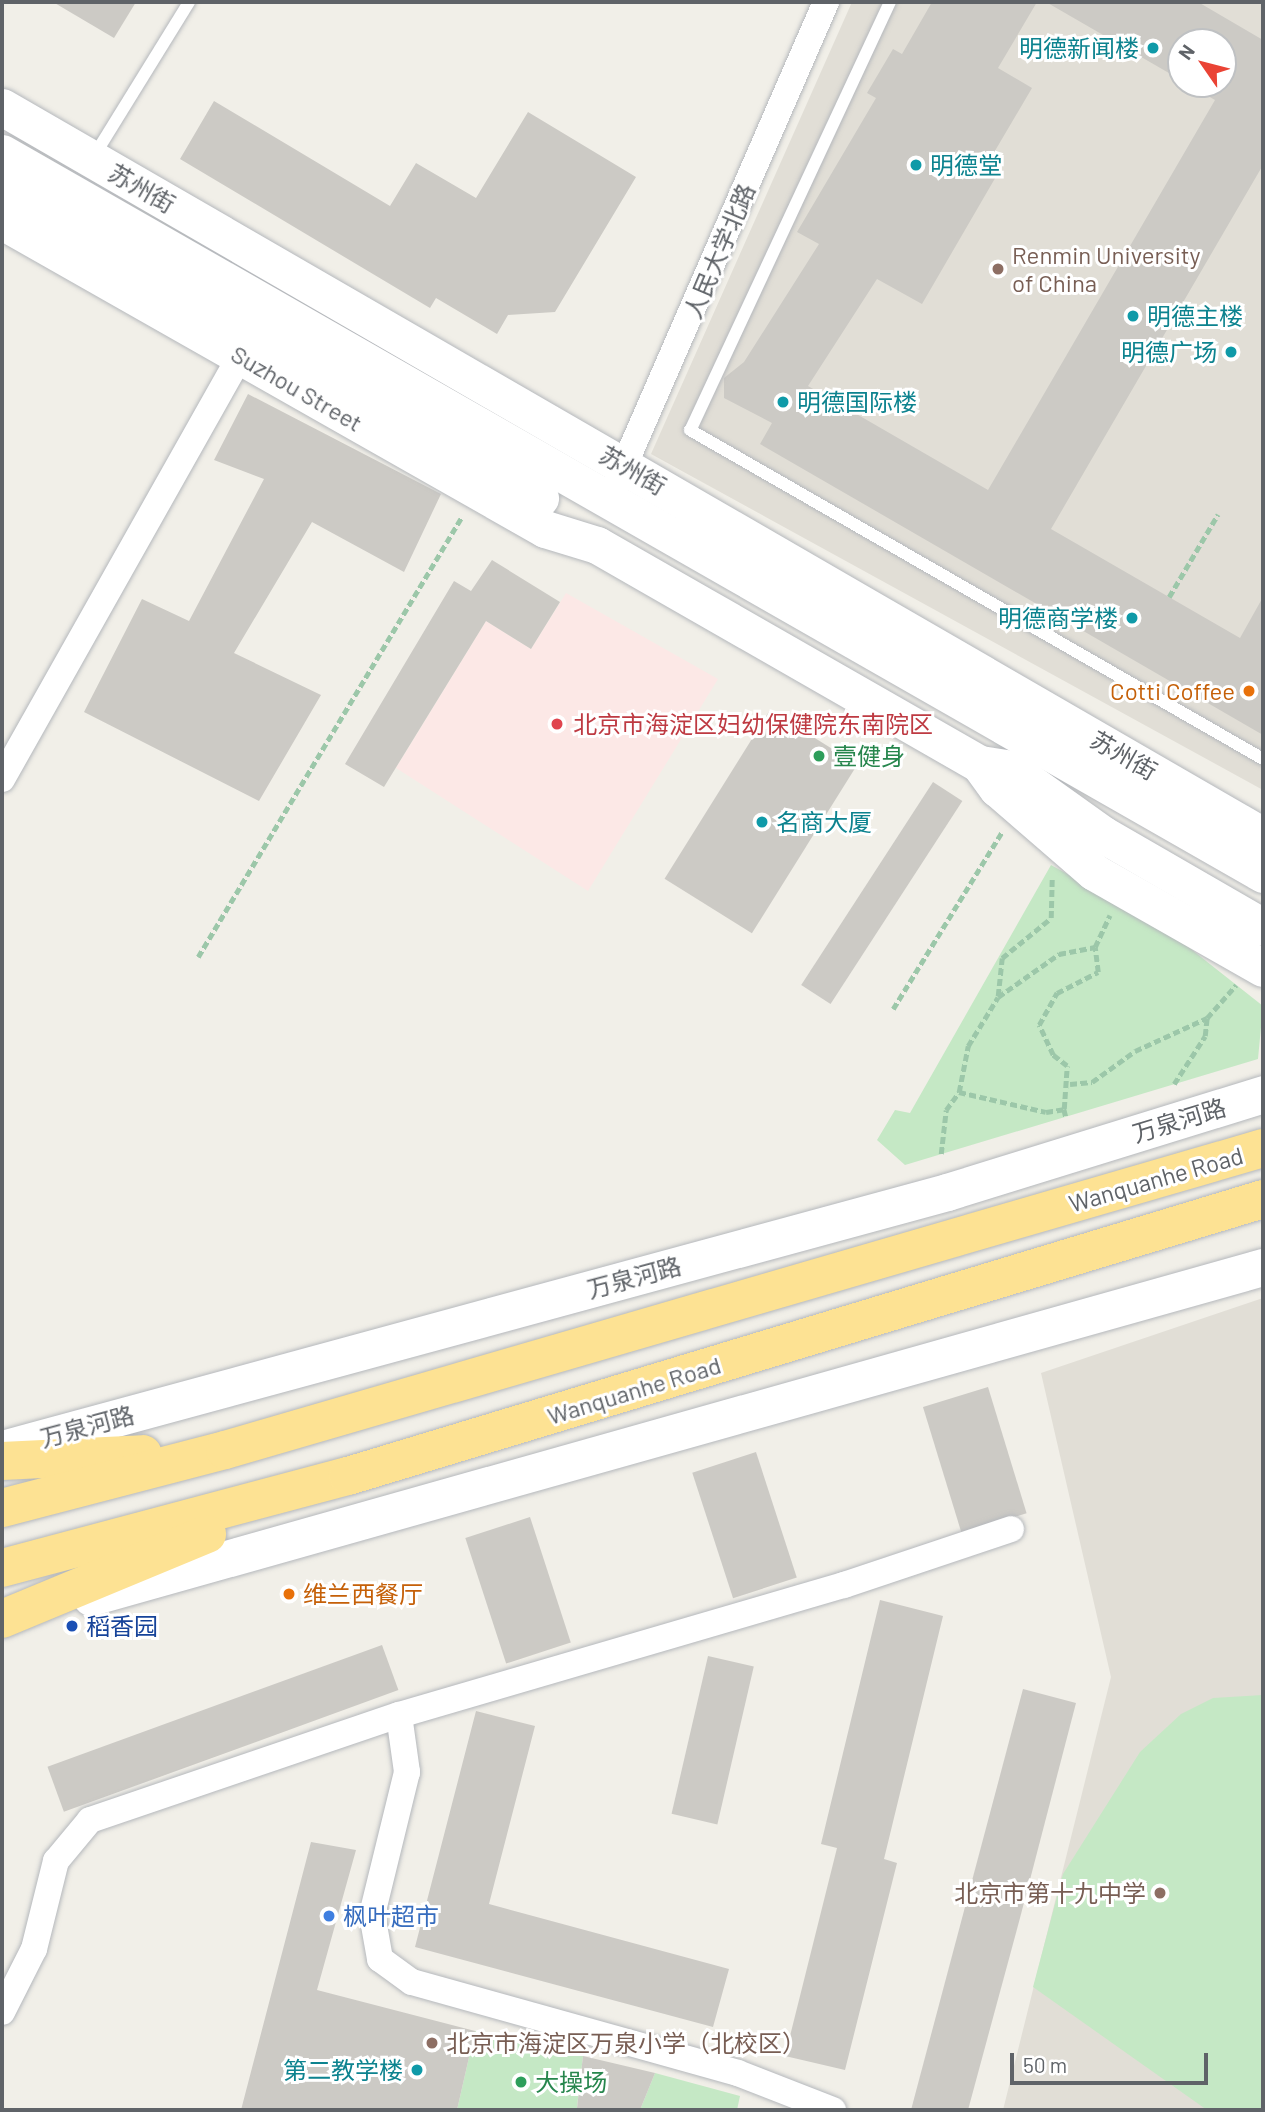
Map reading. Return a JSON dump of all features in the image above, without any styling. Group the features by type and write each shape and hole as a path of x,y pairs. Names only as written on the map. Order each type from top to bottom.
{"highway":[{"name":"Wanquanhe Road","path":"2,1508 225,1450 1261,1148"},
{"name":"Wanquanhe Road","path":"2,1568 348,1476 1263,1199"},
{"path":"2,1461 225,1450"},
{"path":"2,1620 348,1476"}],"street":[{"name":"人民大学北路","path":"610,499 826,2"},
{"name":"苏州街","path":"2,107 1263,836"},
{"name":"苏州街","path":"2,153 1263,874"},
{"path":"2,186 569,515 597,545 980,764 1011,769 1102,834 1263,927"},
{"name":"Suzhou Street","path":"2,220 544,529 597,545"},
{"path":"2,779 240,356"},
{"path":"980,764 997,788 1094,872 1250,976"},
{"name":"万泉河路","path":"2,1449 947,1192 1263,1094"},
{"path":"2,1620 1263,1267"},
{"path":"2,2012 34,1949 57,1861 90,1820 399,1715 1011,1529"},
{"path":"399,1715 407,1772 372,1914 380,1959 412,1982 738,2073 834,2110"}],"lane":[{"path":"92,159 189,2"},
{"path":"890,2 690,430 1263,759"}],"path":[{"path":"198,957 477,491"},
{"path":"1169,597 1218,514"},
{"path":"893,1009 1032,784"},
{"path":"998,997 1002,958 1051,918 1049,889 1059,869"},
{"path":"1066,1117 1064,1109 1070,1084 1067,1066 1054,1055 1040,1025 1057,993 1098,972 1095,947 1118,902"},
{"path":"941,1154 946,1110 959,1092 968,1046 998,997 1059,954 1095,947"},
{"path":"1070,1084 1092,1082 1135,1051 1207,1018 1250,976"},
{"path":"1174,1084 1205,1036 1207,1018"},
{"path":"959,1092 1046,1112 1064,1109"}],"shaded area":[{"name":"Renmin University of China","path":"852,2 1263,2 1263,790 651,454"},
{"name":"北京市海淀区妇幼保健院东南院区","path":"566,593 718,679 588,891 396,768 486,621 531,649"},
{"name":"北京市第十九中学","path":"1263,1298 1263,2110 1003,2110 1111,1677 1041,1373"}],"green space":[{"path":"1051,865 1163,927 1263,1006 1258,1059 905,1165 877,1140 895,1110 910,1113"},
{"path":"1263,1695 1263,2110 1207,2110 1033,1987 1063,1874 1140,1752 1181,1714 1213,1698"},
{"name":"大操场","path":"475,2031 583,2056 577,2107 588,2110 457,2110"},
{"name":"大操场","path":"655,2073 740,2096 737,2110 640,2110"}],"building":[{"path":"53,2 136,2 114,38"},
{"path":"932,2 1037,2 998,68 1032,88 989,161 1001,168 922,304 877,279 808,386 988,490 1215,100 1212,98 1237,98 1237,28 1167,28 1167,72 1046,2 1198,2 1263,40 1263,165 1051,529 1240,638 1263,597 1263,735 760,444 772,423 724,398 724,378 744,362 819,244 797,232 876,98 867,93 893,49 902,54"},
{"path":"214,101 390,206 416,163 476,198 528,112 636,177 555,312 508,315 497,334 436,298 430,308 180,159"},
{"path":"248,394 441,494 404,572 312,522 234,653 321,695 259,801 84,712 142,599 189,621 264,479 214,460"},
{"path":"492,560 560,602 531,649 486,621 384,787 345,764 454,581 471,591"},
{"name":"名商大厦","path":"770,710 857,765 752,933 665,879"},
{"path":"933,782 962,801 831,1004 801,985"},
{"path":"988,1387 1027,1513 962,1533 923,1407"},
{"path":"756,1452 797,1578 733,1598 692,1473"},
{"path":"530,1517 571,1643 506,1664 465,1538"},
{"path":"880,1600 943,1616 884,1859 897,1863 845,2070 785,2056 837,1848 821,1844"},
{"path":"382,1645 398,1690 64,1812 47,1767"},
{"path":"708,1656 754,1667 717,1824 672,1814"},
{"path":"1023,1689 1076,1703 1020,1918 968,2110 911,2110"},
{"path":"476,1711 535,1726 489,1904 729,1969 713,2027 415,1947"},
{"path":"311,1842 356,1850 317,1990 475,2031 457,2110 241,2110"},
{"path":"583,2056 655,2073 640,2110 577,2108"}],"place":[{"name":"明德新闻楼","path":"1153,48"},
{"name":"明德堂","path":"916,165"},
{"name":"Renmin University of China","path":"998,269"},
{"name":"明德主楼","path":"1133,316"},
{"name":"明德广场","path":"1231,352"},
{"name":"明德国际楼","path":"783,402"},
{"name":"明德商学楼","path":"1132,618"},
{"name":"Cotti Coffee","path":"1249,691"},
{"name":"北京市海淀区妇幼保健院东南院区","path":"557,724"},
{"name":"壹健身","path":"819,756"},
{"name":"名商大厦","path":"762,822"},
{"name":"维兰西餐厅","path":"289,1594"},
{"name":"稻香园","path":"72,1626"},
{"name":"北京市第十九中学","path":"1160,1893"},
{"name":"枫叶超市","path":"329,1916"},
{"name":"北京市海淀区万泉小学（北校区）","path":"432,2043"},
{"name":"第二教学楼","path":"417,2070"},
{"name":"大操场","path":"521,2082"}]}
